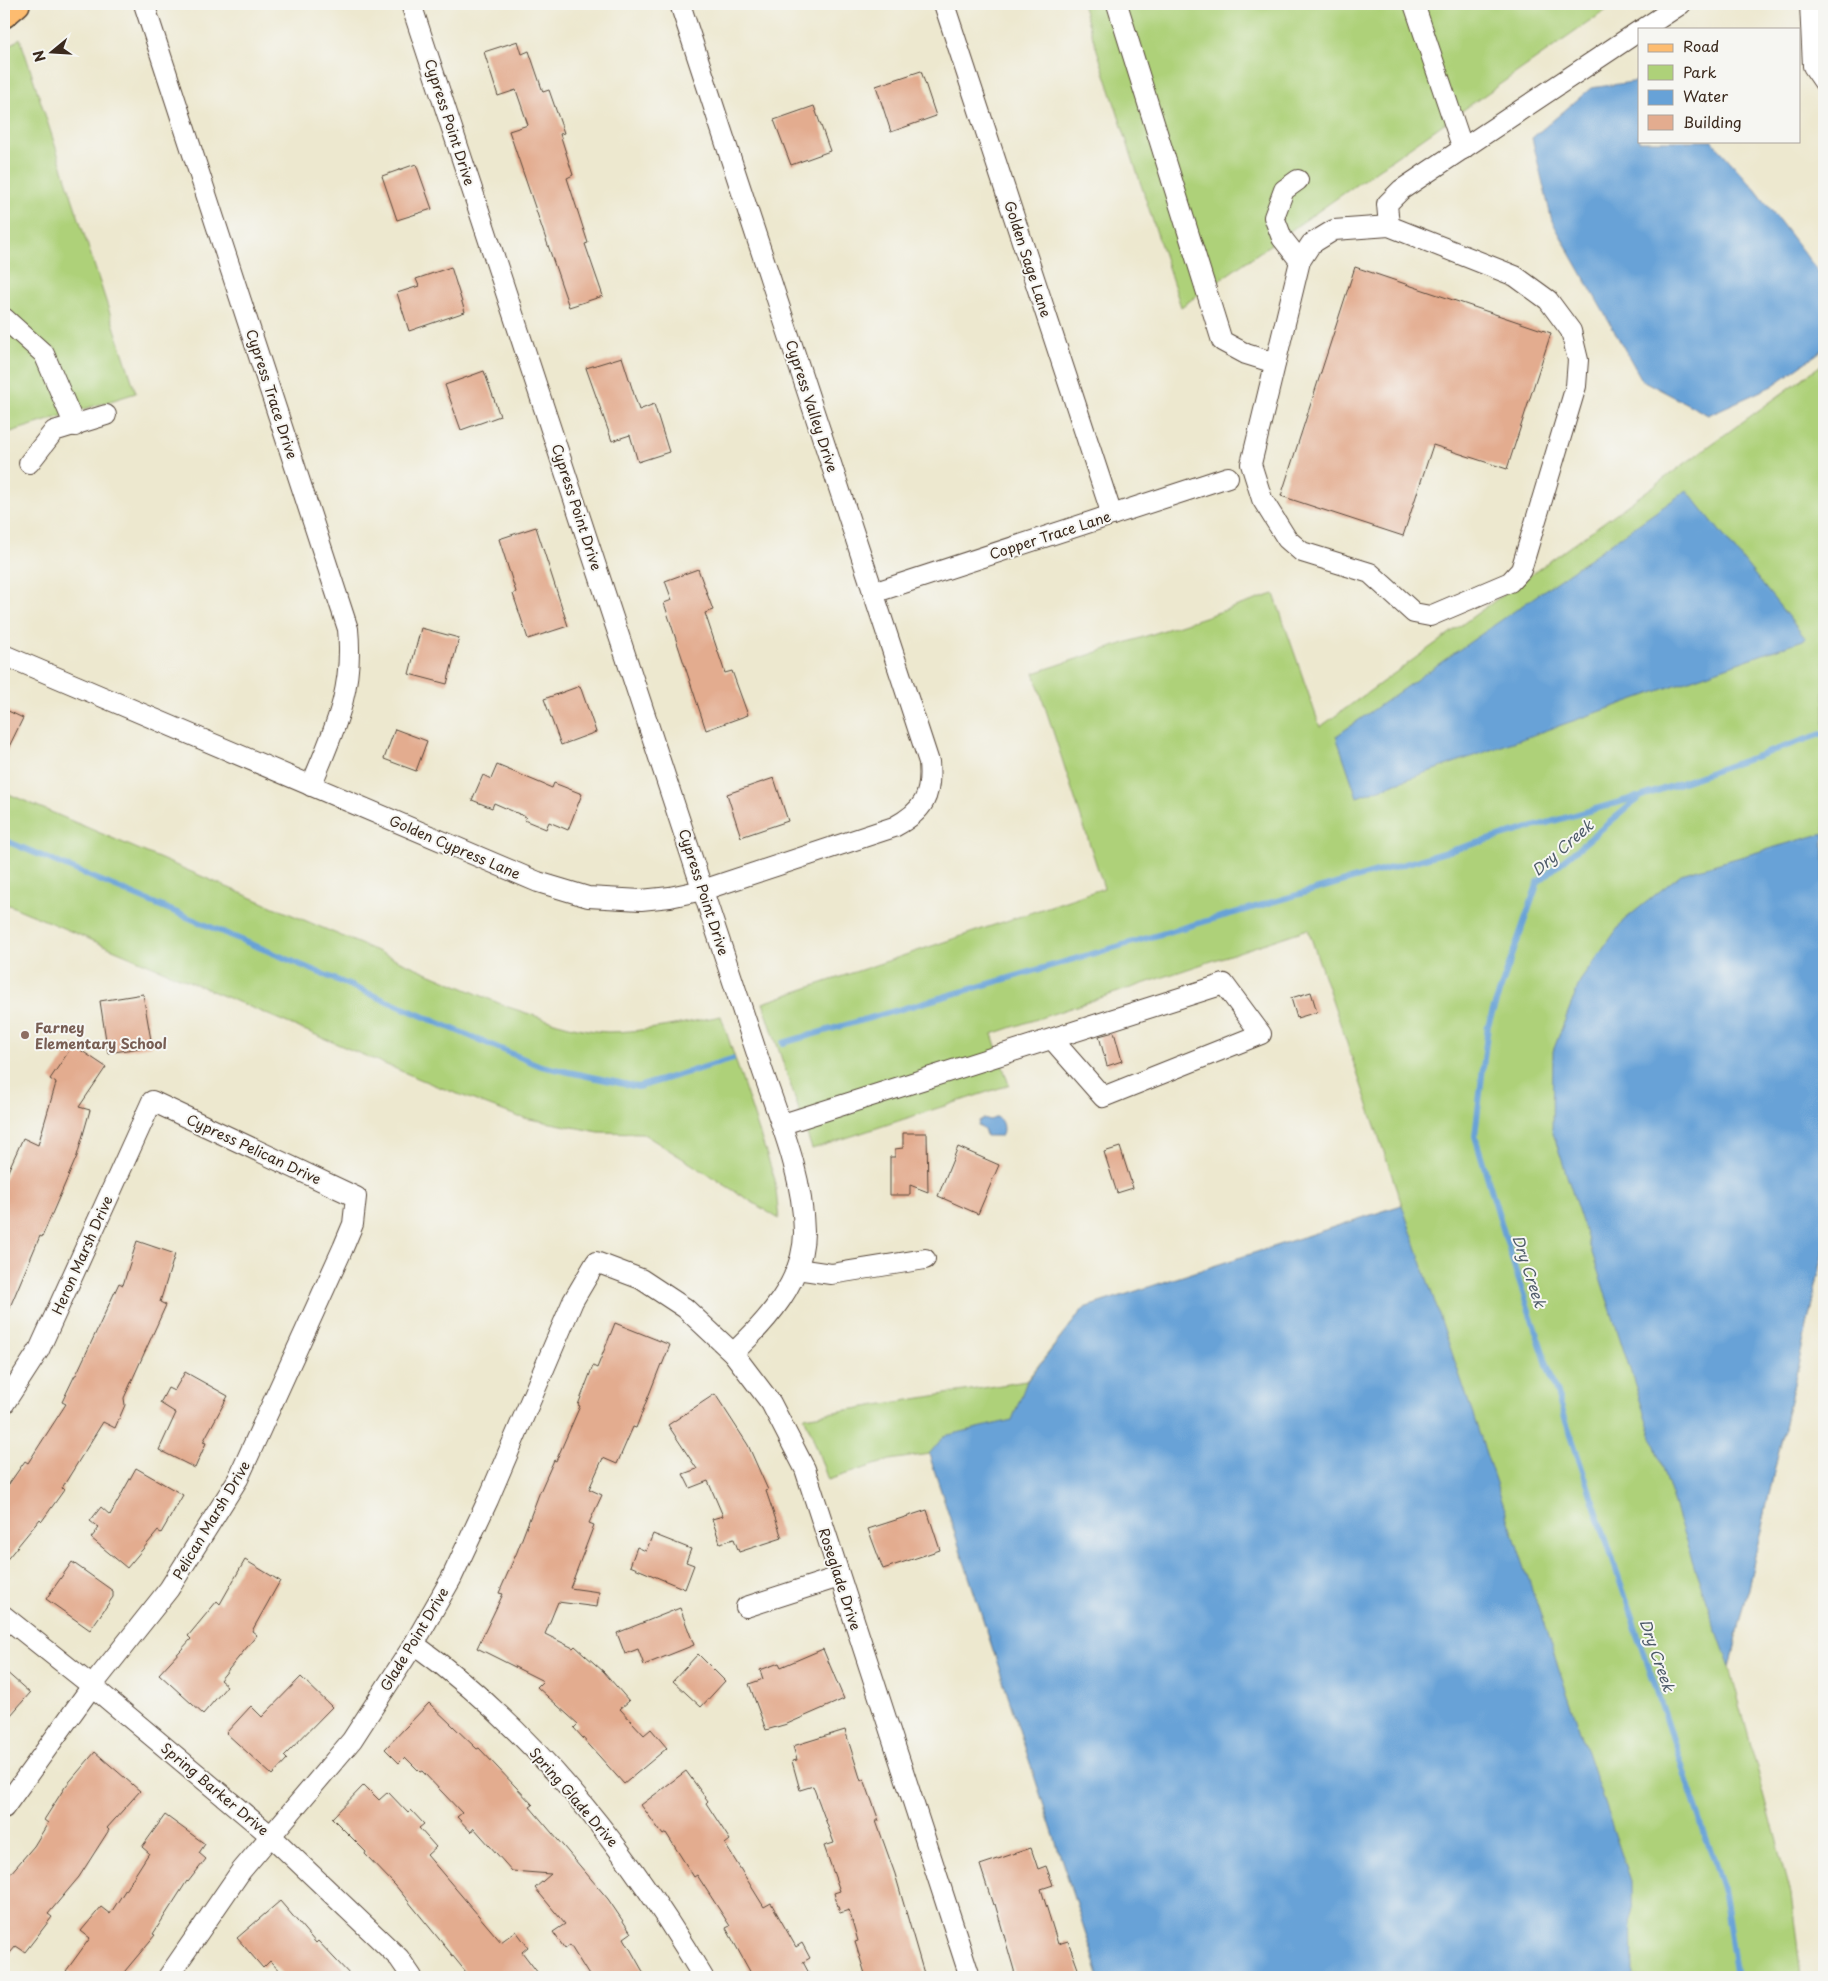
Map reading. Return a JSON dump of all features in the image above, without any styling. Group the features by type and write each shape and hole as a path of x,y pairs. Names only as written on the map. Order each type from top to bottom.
{"main road":[{"path":"4,15 17,4"}],"street":[{"name":"Cypress Trace Drive","path":"144,4 348,629 350,651 346,693 340,716 311,786"},
{"name":"Cypress Point Drive","path":"411,4 782,1124"},
{"name":"Cypress Valley Drive","path":"680,4 929,762 931,778 928,795 920,809"},
{"name":"Golden Sage Lane","path":"944,4 1112,515"},
{"path":"1117,4 1222,341 1246,354 1275,363"},
{"path":"1414,4 1463,148"},
{"path":"1644,28 1680,4"},
{"path":"1810,4 1812,66 1824,82"},
{"path":"1389,226 1387,204 1401,190 1638,32"},
{"path":"1298,180 1284,190 1274,217 1282,238 1300,261"},
{"path":"1389,226 1515,276 1548,300 1571,331 1578,360 1576,386 1521,570 1510,582 1430,616 1414,613 1370,573 1302,552 1287,539 1262,499 1251,464 1275,363 1300,261 1311,244 1334,230 1389,226"},
{"path":"4,318 44,354 75,426"},
{"path":"29,463 54,431 106,415"},
{"name":"Copper Trace Lane","path":"873,593 1228,477"},
{"name":"Golden Cypress Lane","path":"4,654 538,882 580,895 616,900 641,900 670,897 703,890 894,826 908,819 920,809"},
{"path":"734,1353 757,1331 776,1307 797,1269 804,1237 801,1194 782,1124 1004,1055 1052,1038 1224,984 1261,1034 1103,1097 1052,1038"},
{"name":"Cypress Pelican Drive","path":"152,1101 356,1196"},
{"name":"Heron Marsh Drive","path":"4,1404 39,1350 152,1101"},
{"name":"Pelican Marsh Drive","path":"4,1808 92,1686 170,1589 238,1480 353,1224 356,1196"},
{"path":"797,1269 831,1274 926,1259"},
{"name":"Roseglade Drive","path":"596,1262 641,1279 685,1308 734,1353 771,1403 805,1469 970,1977"},
{"name":"Glade Point Drive","path":"168,1977 241,1871 352,1740 414,1644 451,1579 488,1500 573,1300 596,1262"},
{"path":"746,1607 839,1577"},
{"name":"Spring Barker Drive","path":"4,1616 92,1686 271,1836 399,1958 412,1977"},
{"name":"Spring Glade Drive","path":"414,1644 452,1671 515,1729 582,1802 633,1868 678,1936 702,1977"}],"green space":[{"path":"1082,4 1615,4 1181,307"},
{"path":"20,38 136,393 4,434 4,51"},
{"path":"1824,363 1824,1250 1730,1668 1791,1893 1801,1977 1100,1977 929,1454 890,1460 828,1480 804,1417 1026,1381 1084,1308 1402,1205 1308,929 992,1034 1009,1085 812,1149 763,1003 1104,888 1034,673 1274,594 1320,727"},
{"path":"4,792 508,1007 545,1019 583,1029 622,1032 651,1029 721,1016 775,1180 779,1219 642,1133 599,1132 519,1117 434,1085 4,903"}],"water":[{"path":"1638,81 1638,142 1713,142 1755,189 1824,279 1824,349 1772,386 1708,415 1642,380 1552,221 1532,138 1591,88"},
{"path":"1687,490 1806,639 1357,797 1336,736"},
{"path":"1824,833 1824,1250 1730,1668 1695,1569 1552,1130 1553,1051 1580,981 1623,921 1681,874"},
{"path":"997,1117 1001,1121 1002,1135 986,1136 984,1130 978,1125 979,1121 984,1118 990,1120"},
{"path":"1402,1205 1631,1882 1632,1977 1100,1977 929,1454 944,1436 1012,1420 1027,1381 1084,1308"}],"building":[{"path":"518,41 522,54 529,51 543,92 549,90 564,133 560,134 573,175 567,178 588,243 585,244 603,296 569,307 509,131 528,125 516,90 498,96 484,52"},
{"path":"921,71 936,116 891,132 876,86"},
{"path":"814,106 830,151 791,165 774,120"},
{"path":"416,164 432,209 397,220 382,176"},
{"path":"451,267 465,312 409,331 397,293 419,286 416,279"},
{"path":"1355,267 1551,333 1507,469 1433,445 1403,536 1281,496"},
{"path":"622,357 639,410 654,404 669,452 638,462 630,435 612,441 586,368"},
{"path":"484,371 500,416 461,430 445,385"},
{"path":"536,527 568,626 528,639 513,594 516,592 499,539"},
{"path":"698,569 713,610 705,613 725,673 732,671 748,715 706,730 664,603 672,600 665,581"},
{"path":"421,628 459,638 447,684 409,674"},
{"path":"580,686 596,732 561,745 544,699"},
{"path":"4,709 23,718 4,757"},
{"path":"395,729 427,741 416,771 384,759"},
{"path":"497,765 552,788 554,783 582,794 568,830 549,822 546,829 524,820 526,817 494,803 492,808 472,800 483,775 491,779"},
{"path":"774,778 788,821 741,837 727,794"},
{"path":"1311,992 1317,1012 1297,1018 1291,998"},
{"path":"143,994 152,1046 108,1053 100,1001"},
{"path":"1114,1032 1122,1061 1107,1066 1099,1036"},
{"path":"73,1045 106,1067 79,1107 90,1110 77,1156 4,1321 4,1180 23,1138 38,1145 56,1083 50,1079"},
{"path":"903,1133 927,1133 928,1192 910,1185 910,1195 890,1195 890,1157 895,1157 895,1149 903,1148"},
{"path":"958,1147 999,1165 978,1214 938,1196"},
{"path":"1120,1147 1133,1188 1117,1193 1104,1152"},
{"path":"137,1241 175,1254 160,1302 166,1305 124,1398 125,1405 115,1428 103,1422 62,1488 64,1490 42,1521 40,1519 4,1563 4,1491 25,1461 28,1463 66,1404 62,1402 119,1283 123,1285"},
{"path":"615,1323 670,1345 636,1428 633,1427 617,1464 603,1458 589,1489 602,1495 589,1523 594,1525 570,1588 599,1592 597,1607 558,1602 545,1634 573,1648 575,1646 604,1672 629,1701 620,1709 644,1735 651,1729 667,1748 624,1784 574,1728 578,1724 537,1687 543,1681 477,1648 503,1594 499,1593 539,1494 580,1406 578,1405 593,1366 597,1368"},
{"path":"185,1372 228,1396 203,1442 206,1443 195,1468 159,1450 176,1413 160,1403 168,1388 174,1391"},
{"path":"715,1394 748,1445 768,1490 766,1491 782,1538 739,1552 734,1539 720,1543 712,1519 723,1516 708,1481 690,1488 683,1474 697,1469 668,1425"},
{"path":"136,1468 183,1495 161,1533 158,1531 127,1568 91,1538 99,1528 90,1521 101,1507 110,1515"},
{"path":"927,1510 940,1550 883,1569 868,1529"},
{"path":"653,1534 691,1549 686,1562 694,1565 685,1589 630,1566 637,1547 646,1551"},
{"path":"245,1560 280,1581 252,1631 257,1635 220,1680 227,1686 203,1714 159,1674 191,1639 188,1636 217,1601 220,1604"},
{"path":"72,1562 113,1591 113,1597 90,1630 46,1599"},
{"path":"680,1608 694,1645 644,1665 638,1649 625,1654 617,1633"},
{"path":"823,1649 844,1699 787,1724 766,1730 749,1684 763,1679 760,1670 779,1663 781,1667"},
{"path":"698,1654 725,1681 701,1707 673,1681"},
{"path":"4,1670 30,1693 4,1723"},
{"path":"301,1677 332,1707 284,1756 287,1759 272,1775 226,1733 251,1706 262,1717"},
{"path":"429,1703 477,1749 479,1748 533,1805 530,1807 608,1899 631,1933 624,1938 646,1977 590,1977 570,1945 565,1949 553,1932 565,1924 535,1888 551,1874 512,1871 474,1828 471,1832 457,1817 462,1813 422,1771 420,1772 405,1757 399,1763 385,1749"},
{"path":"845,1730 861,1781 864,1779 879,1821 876,1821 895,1874 925,1977 866,1977 855,1942 858,1941 849,1910 840,1913 834,1893 840,1891 824,1846 834,1843 813,1786 800,1790 792,1761 797,1760 793,1746"},
{"path":"95,1752 140,1791 107,1828 109,1830 79,1877 48,1914 52,1917 25,1952 16,1946 4,1960 4,1881 34,1846 48,1823 44,1820 65,1787"},
{"path":"686,1771 708,1801 706,1803 730,1840 725,1844 764,1907 771,1903 796,1947 802,1943 810,1958 803,1962 811,1977 753,1977 726,1928 730,1926 697,1875 694,1877 666,1833 663,1835 641,1805"},
{"path":"364,1785 379,1800 388,1792 408,1813 411,1810 424,1824 419,1828 436,1847 427,1855 501,1942 516,1931 528,1947 522,1952 541,1977 470,1977 395,1885 332,1818"},
{"path":"165,1815 205,1844 199,1853 206,1859 187,1881 153,1934 155,1935 120,1977 74,1977 66,1971 90,1938 81,1931 101,1907 110,1914 149,1853 142,1847"},
{"path":"1031,1848 1038,1869 1046,1866 1053,1885 1041,1889 1058,1944 1068,1941 1081,1977 1016,1977 995,1904 993,1905 980,1865"},
{"path":"280,1901 316,1943 318,1941 352,1977 285,1977 270,1961 263,1968 237,1938"}],"waterway":[{"name":"Dry Creek","path":"1737,1977 1723,1888 1516,1272 1475,1136 1488,1025 1538,882 1640,797 1824,733"},
{"path":"783,1043 1637,797"},
{"path":"4,840 541,1066 638,1087 732,1059"}],"place":[{"name":"Farney Elementary School","path":"25,1035"}]}
